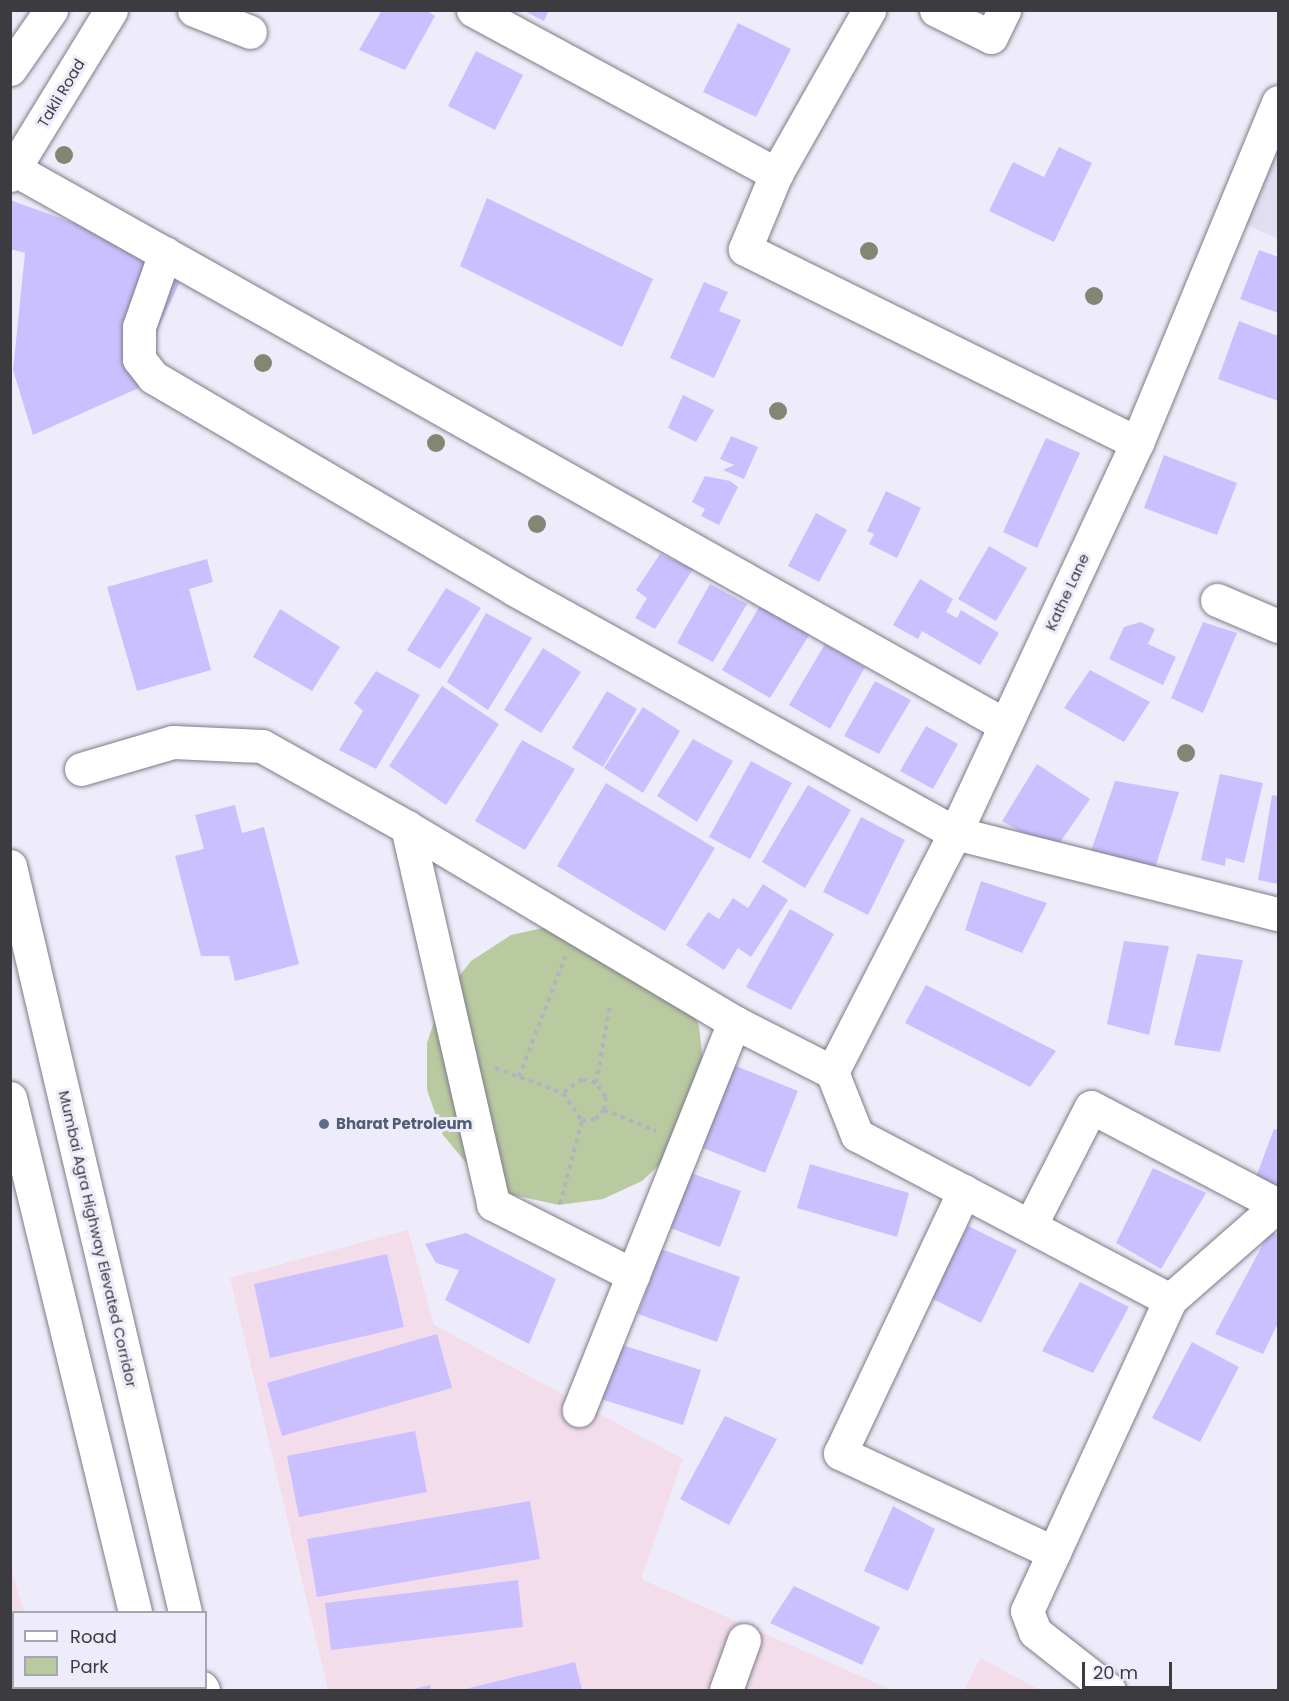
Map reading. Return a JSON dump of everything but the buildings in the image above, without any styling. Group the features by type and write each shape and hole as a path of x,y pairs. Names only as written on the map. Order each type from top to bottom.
{"main road":[{"path":"10,69 51,10"},
{"name":"Takli Road","path":"12,169 111,10"},
{"path":"194,10 250,32"},
{"path":"473,10 776,174"},
{"path":"869,10 776,174 745,249 1137,443"},
{"path":"936,10 991,37 1004,10"},
{"name":"Kathe Lane","path":"832,1072 955,834 1137,443 1278,102"},
{"path":"12,169 1005,725"},
{"path":"165,253 139,327 138,359 153,377 514,589 955,834 1278,914"},
{"path":"1217,600 1278,626"},
{"path":"81,769 173,742 262,746 407,827 734,1022 832,1072 857,1135 1031,1224 1170,1300"},
{"path":"407,827 493,1204 633,1275"},
{"name":"Mumbai Agra Highway Elevated Corridor","path":"10,866 185,1611"},
{"path":"579,1410 734,1022"},
{"path":"10,1098 135,1611"},
{"path":"1031,1224 1091,1107 1278,1205 1170,1300 1027,1611 1035,1632 1109,1690"},
{"path":"964,1191 840,1453 1054,1553"},
{"path":"726,1690 744,1640"}],"path":[{"path":"519,1077 576,927"},
{"path":"596,1083 610,1005"},
{"path":"492,1067 564,1093 582,1121 560,1205"},
{"path":"564,1093 582,1079 596,1083 606,1097 604,1110 595,1119 582,1121"},
{"path":"604,1110 657,1131"}],"shaded area":[{"path":"1278,118 1278,239 1234,219"},
{"path":"408,1230 434,1325 683,1459 641,1579 892,1690 328,1690 230,1278"},
{"path":"10,1564 24,1611 12,1611 12,1689 45,1690 11,1690"},
{"path":"980,1658 1040,1690 964,1690"}],"green space":[{"path":"557,925 681,986 699,1026 704,1070 674,1151 642,1181 603,1199 559,1205 513,1195 473,1171 443,1135 427,1090 427,1043 442,998 471,961 511,935"}],"place":[{"name":"Bharat Petroleum","path":"324,1124"}]}
